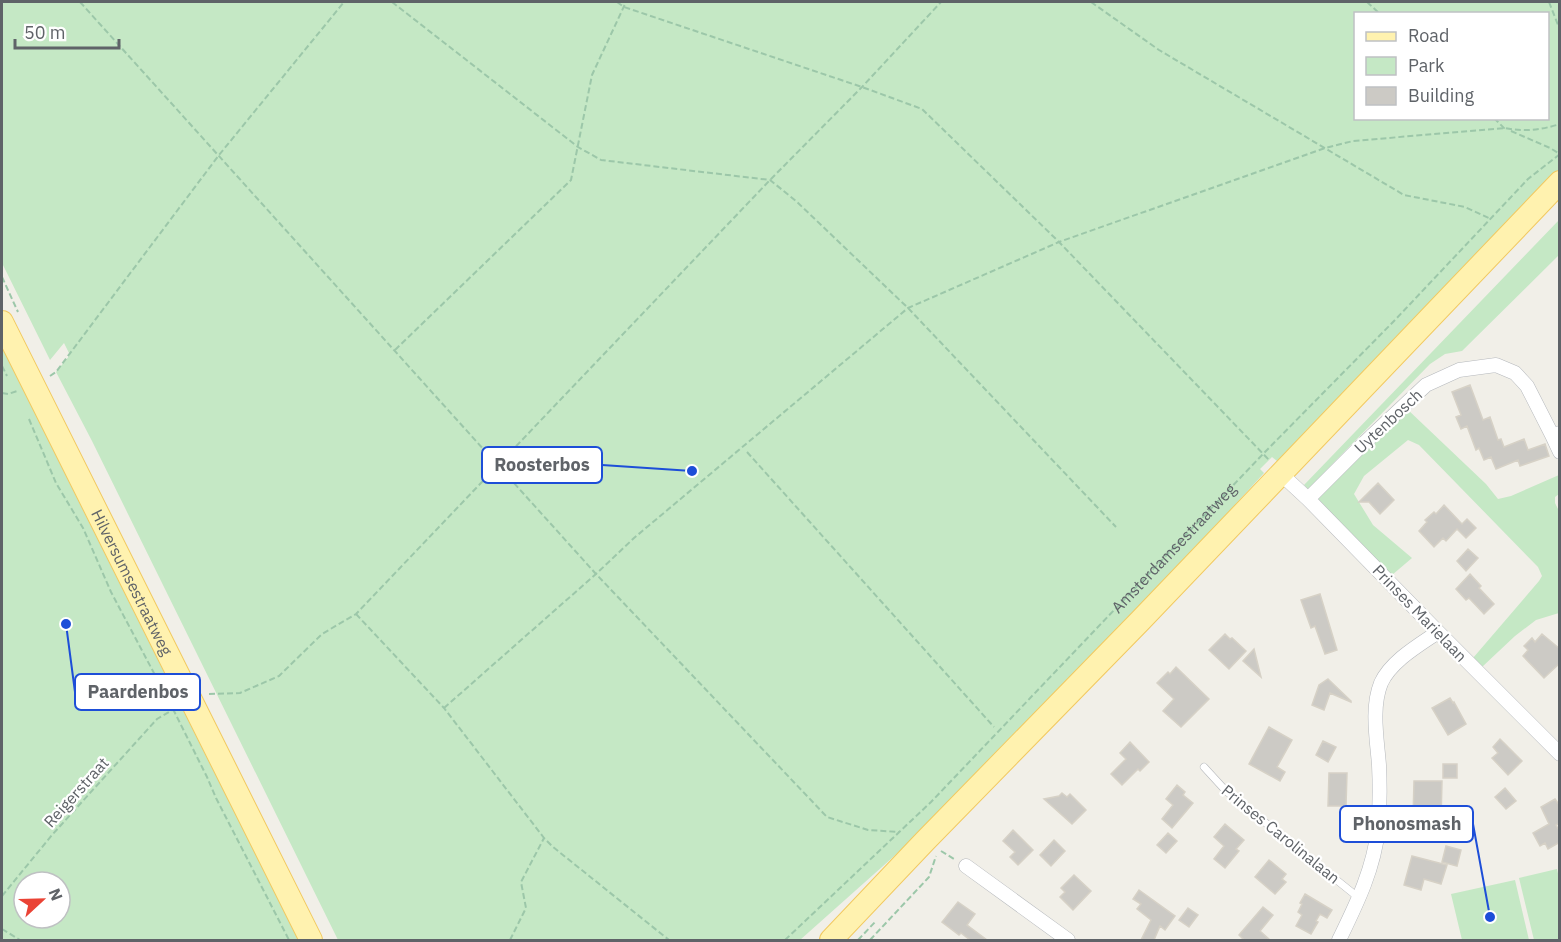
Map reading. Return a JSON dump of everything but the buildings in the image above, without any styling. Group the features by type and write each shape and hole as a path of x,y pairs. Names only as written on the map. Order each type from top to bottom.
{"main road":[{"name":"Amsterdamsestraatweg","path":"832,938 1560,182"},
{"name":"Hilversumsestraatweg","path":"2,322 21,389 182,705 311,940"}],"street":[{"name":"Uytenbosch","path":"1308,499 1426,385 1459,370 1496,365 1515,373 1527,386 1556,434 1560,452"},
{"name":"Prinses Marielaan","path":"1281,474 1560,754"},
{"name":"Prinses Carolinalaan","path":"1339,940 1369,872 1378,830 1380,776 1376,706 1382,682 1399,659 1438,632"},
{"path":"966,866 1068,940"}],"lane":[{"name":"Prinses Carolinalaan","path":"1204,767 1226,791 1359,898"}],"path":[{"path":"80,2 596,574 827,817 868,830 900,832"},
{"path":"21,389 56,372 219,156 344,2"},
{"path":"392,2 578,147 600,159 770,180 796,201 908,308 1116,527"},
{"path":"616,2 624,8 862,87 922,110 1059,243 1281,474"},
{"path":"395,350 571,180 592,75 626,2"},
{"path":"182,705 209,694 240,693 279,676 322,633 356,614 941,2"},
{"path":"1091,2 1159,50 1404,195 1466,207 1491,219"},
{"path":"1550,2 1560,30"},
{"path":"1496,120 1505,128 1560,154"},
{"path":"444,708 634,538 908,308 1059,243 1325,148 1353,141 1505,128 1518,131 1539,130 1560,124"},
{"name":"Amsterdamsestraatweg","path":"784,940 931,802 1528,179 1560,154"},
{"path":"2,366 7,375"},
{"name":"Hilversumsestraatweg","path":"28,417 57,483 83,528 111,592 182,705 216,798 288,940"},
{"path":"747,452 994,727"},
{"path":"356,614 444,708 544,838 669,940"},
{"name":"Reigerstraat","path":"2,896 52,835 157,719 182,705"},
{"path":"510,940 526,908 521,882 544,838"},
{"path":"870,940 929,877 938,849 966,866"},
{"path":"2,929 20,940"}],"green space":[{"path":"2,2 1559,2 1559,169 1282,465 1272,457 1260,469 1264,473 1190,554 938,817 800,940 338,940 56,372 70,355 64,343 50,360 2,263"},
{"path":"1559,220 1559,255 1462,351 1445,354 1430,364 1308,489 1304,485"},
{"path":"2,334 304,940 2,940"},
{"path":"1406,408 1486,484 1498,499 1511,496 1559,475 1559,494 1555,497 1555,503 1560,513 1559,613 1536,620 1482,667 1473,658 1542,576 1538,567 1419,445 1408,440 1364,476 1354,494 1373,525 1412,558 1392,575 1317,498"},
{"path":"1557,869 1560,882 1559,940 1534,940 1519,878"},
{"path":"1515,880 1529,940 1462,940 1451,894"}],"place":[{"name":"Roosterbos","path":"692,471"},
{"name":"Paardenbos","path":"66,624"},
{"name":"Phonosmash","path":"1490,917"}]}
